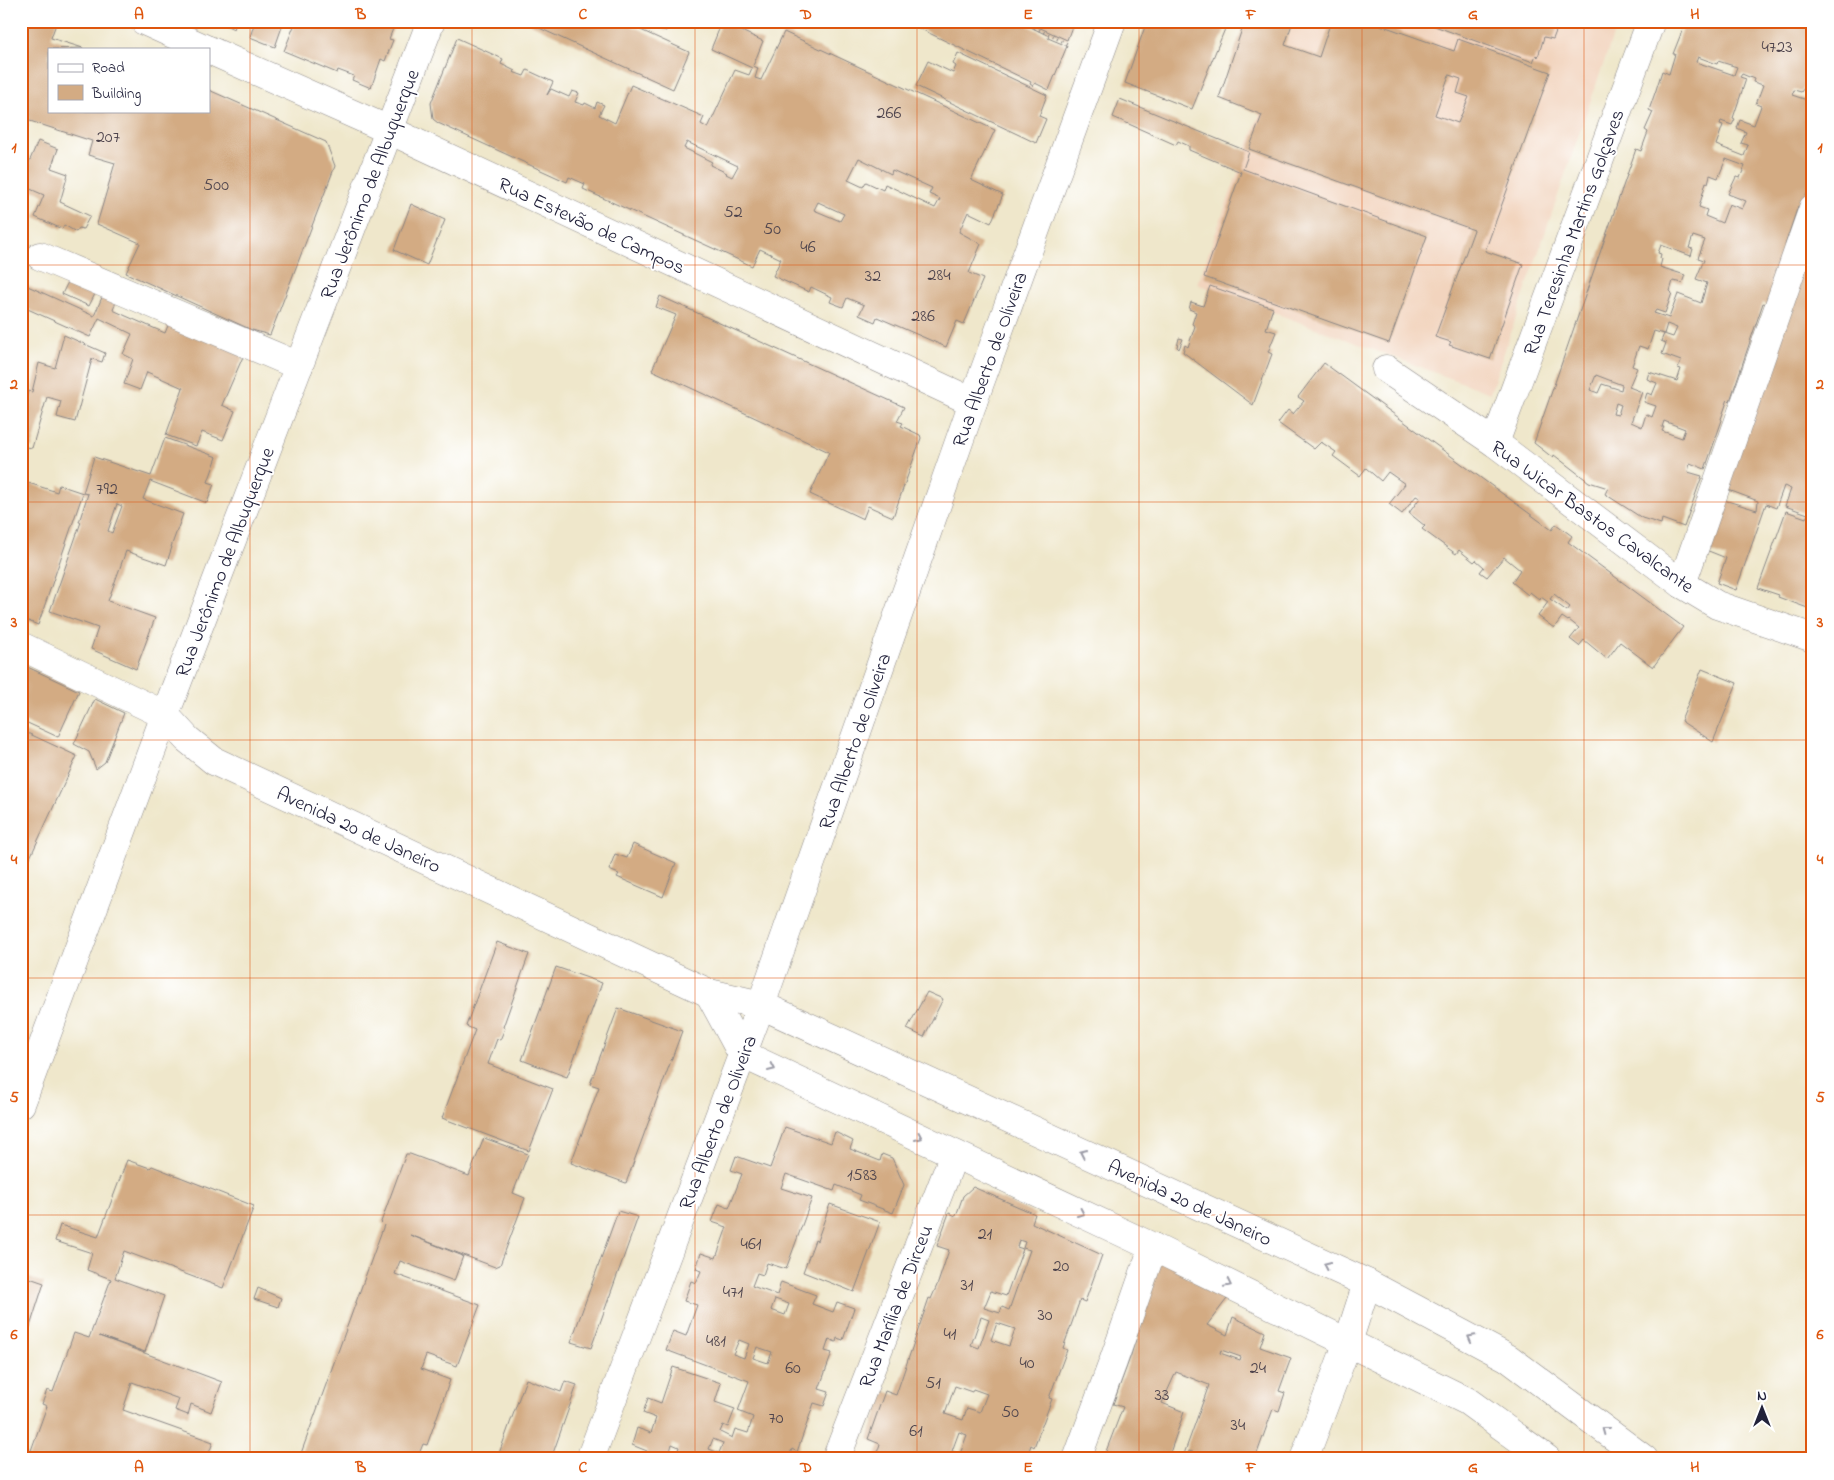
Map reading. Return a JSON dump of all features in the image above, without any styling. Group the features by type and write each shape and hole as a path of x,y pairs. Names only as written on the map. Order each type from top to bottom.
{"street":[{"name":"Rua Estevão de Campos","path":"144,21 203,48"},
{"name":"Rua Jerônimo de Albuquerque","path":"21,1104 165,715 432,21"},
{"name":"Rua Alberto de Oliveira","path":"590,1459 761,1005 973,402 1112,21"},
{"name":"Rua Teresinha Martins Golçaves","path":"1494,443 1651,21"},
{"name":"Rua Estevão de Campos","path":"210,51 389,130 973,402"},
{"path":"1682,584 1813,208"},
{"path":"40,256 299,366"},
{"name":"Rua Wicar Bastos Cavalcante","path":"1386,369 1494,443 1682,584 1717,605 1813,638"},
{"name":"Avenida 20 de Janeiro","path":"21,646 165,715 187,739 214,761 710,993 761,1005 1367,1283 1508,1358 1644,1459"},
{"path":"710,993 742,1054 1153,1247 1467,1401 1542,1457"},
{"name":"Rua Marília de Dirceu","path":"836,1459 954,1154"},
{"path":"1077,1459 1153,1247"},
{"path":"1304,1459 1348,1342 1367,1283"}],"path":[{"path":"1021,21 1099,58"}],"shaded area":[{"path":"1294,21 1618,21 1490,393 1197,284"}],"building":[{"path":"21,21 57,21 51,38 83,48 48,48 48,112 210,112 210,90 326,142 335,166 270,335 252,330 126,273 140,243 97,224 115,163 88,155 92,141 27,120 29,114 21,111"},
{"path":"216,21 237,21 234,29"},
{"path":"255,21 284,21 275,47 250,37"},
{"path":"290,21 396,21 389,39 393,40 385,61 381,59 371,88 352,80 354,76 338,70 337,73 284,51 294,26 289,24"},
{"path":"524,21 621,21 689,52 673,89"},
{"path":"644,21 670,21 666,31"},
{"path":"904,21 1018,21 1049,36 1048,38 1067,46 1049,90 1035,83 1033,86 1030,84 1031,82"},
{"path":"1025,21 1074,21 1067,40"},
{"path":"1147,21 1234,21 1233,26 1227,24 1192,109 1125,83"},
{"path":"1240,21 1293,21 1285,45 1319,57 1331,21 1369,21 1454,51 1458,39 1550,72 1485,251 1523,264 1490,359 1449,345 1451,342 1435,337 1474,230 1249,149 1262,115 1219,98 1244,23","holes":["1449,75 1461,79 1457,93 1469,97 1458,123 1435,115"]},
{"path":"1421,21 1560,21 1553,39 1544,37 1538,57 1536,55 1533,62"},
{"path":"1686,21 1813,21 1813,92 1804,88 1801,92 1794,90 1792,95 1813,102 1813,177 1802,208 1798,206 1785,245 1788,247 1769,305 1763,303 1705,469 1690,463 1688,472 1702,476 1684,527 1662,519 1661,524 1642,518 1605,494 1608,488 1589,482 1554,455 1553,458 1534,443 1636,149 1641,151 1648,132 1645,130 1653,112 1649,110 1662,71 1669,74 1675,54 1673,54","holes":["1698,57 1717,64 1718,61 1737,67 1734,75 1696,62","1742,74 1754,79 1753,82 1763,85 1756,104 1761,106 1754,125 1740,120 1737,128 1746,132 1741,143 1748,145 1744,156 1716,145 1723,125 1720,124 1721,121 1732,125 1735,119 1733,118 1746,79 1740,77","1726,159 1745,166 1740,178 1736,177 1728,194 1746,201 1742,209 1729,204 1722,223 1705,216 1707,210 1699,207 1706,182 1708,183 1710,175 1718,178","1693,236 1705,240 1698,258 1704,260 1696,279 1707,283 1701,303 1678,294 1669,318 1654,313 1656,310 1665,313 1672,293 1670,291 1673,281 1682,283 1685,275 1660,267 1662,259 1660,258 1661,254 1658,253 1661,245 1691,256 1693,249 1689,248","1667,324 1677,328 1673,337 1664,334","1654,331 1664,334 1661,341 1666,343 1662,354 1681,361 1678,368 1681,369 1677,381 1649,372 1647,379 1657,383 1652,395 1647,393 1644,402 1656,406 1652,417 1646,414 1642,427 1631,422 1642,392 1629,387 1637,368 1632,366 1639,346 1648,349","1596,375 1622,385 1621,390 1602,384 1598,393 1590,390","1616,403 1621,405 1618,415 1613,414","1664,421 1685,429 1682,438 1662,431"]},
{"path":"722,22 763,41 753,66 758,68 755,78 761,80 784,32 995,130 971,180 1003,195 991,223 968,212 959,232 981,244 969,273 983,279 964,324 957,321 946,347 877,317 875,322 859,315 864,305 847,298 843,307 830,302 832,297 811,287 809,292 773,276 781,259 760,249 752,266 583,189 585,184 569,177 567,182 433,119 431,103 457,38 503,59 501,64 515,71 513,72 524,76 527,70 553,82 547,95 551,89 569,97 572,91 579,93 575,102 584,105 585,103 595,108 597,102 604,105 599,115 615,123 631,85 704,117 701,124 708,128 735,70 749,75 752,68 711,49","holes":["687,142 738,166 732,177 710,165 712,162 684,148","859,158 891,174 892,170 932,188 929,194 940,199 935,208 885,184 883,190 866,182 863,187 848,180","818,202 844,214 840,221 814,210"]},
{"path":"958,53 1047,95 1039,116 1046,119 1036,143 916,86 928,61 953,73 956,66 953,64"},
{"path":"1120,99 1249,152 1243,169 1427,236 1389,343 1204,277 1241,172 1189,150 1189,146 1178,141 1176,145 1113,117"},
{"path":"21,122 28,125 21,142"},
{"path":"38,141 58,149 51,168 68,174 60,202 90,216 83,229 79,228 76,232 64,225 62,229 35,217 44,195 21,185 21,181"},
{"path":"411,204 445,220 427,265 394,250"},
{"path":"1813,236 1813,610 1758,588 1786,511 1806,518 1808,514 1785,506 1791,489 1784,486 1776,508 1766,504 1736,590 1717,583 1726,558 1706,550 1724,500 1757,510 1758,501 1726,489"},
{"path":"21,249 32,254 21,279"},
{"path":"70,278 97,290 89,306 62,294"},
{"path":"21,283 94,316 106,288 119,294 113,310 126,316 165,333 171,318 245,352 222,405 235,411 223,440 202,432 196,446 166,435 183,388 147,372 140,390 124,384 133,359 123,354 132,334 99,318 90,337 21,306"},
{"path":"1210,286 1273,308 1266,329 1276,332 1268,352 1272,354 1253,405 1183,352 1185,345 1188,347 1195,326 1192,324 1196,312 1189,309 1191,302 1203,306"},
{"path":"660,296 904,407 897,421 903,423 901,426 920,435 921,438 893,517 868,506 863,519 810,494 829,452 652,370 676,315 656,307"},
{"path":"64,335 105,353 102,362 92,359 75,422 57,417 61,401 47,397 32,448 21,446 21,417 28,391 32,392 39,363 55,368"},
{"path":"1179,338 1183,339 1179,349 1177,347"},
{"path":"1324,363 1552,530 1556,524 1572,536 1568,542 1683,627 1653,667 1620,642 1607,659 1584,640 1579,646 1570,639 1579,628 1569,620 1562,617 1554,628 1538,616 1548,602 1541,597 1540,600 1530,592 1528,595 1512,582 1520,570 1504,557 1487,577 1480,572 1484,567 1476,560 1474,562 1459,550 1456,554 1422,529 1425,526 1409,513 1420,498 1416,496 1402,514 1389,504 1405,484 1388,472 1381,481 1366,468 1360,476 1333,456 1336,452 1321,442 1314,449 1278,423 1288,410 1293,414 1304,401 1298,397","holes":["1554,594 1570,607 1567,611 1550,599"]},
{"path":"165,438 217,457 208,482 214,484 207,503 150,481 143,499 183,514 166,565 126,551 108,601 155,618 136,669 91,649 98,628 50,611 81,522 79,522 88,494 83,493 94,457 151,476","holes":["117,504 122,506 112,533 108,531"]},
{"path":"22,481 57,492 59,485 83,493 38,625 21,618"},
{"path":"21,664 79,691 58,737 21,720"},
{"path":"1702,669 1737,683 1713,742 1681,721"},
{"path":"95,699 124,713 105,762 96,769 89,752 74,744"},
{"path":"21,730 77,756 21,877"},
{"path":"633,844 676,863 663,897 617,877 619,874 609,870 615,854 627,858"},
{"path":"497,942 529,954 503,1027 505,1028 500,1040 497,1039 488,1064 553,1089 529,1151 442,1118 475,1030 466,1026"},
{"path":"556,967 602,983 567,1077 522,1060"},
{"path":"927,992 943,999 924,1037 907,1029"},
{"path":"618,1008 682,1031 626,1183 571,1163 599,1087 590,1084"},
{"path":"785,1127 831,1143 835,1132 853,1141 850,1149 880,1161 882,1154 892,1158 904,1185 893,1213 859,1200 861,1195 836,1185 834,1191 786,1174 781,1188 812,1198 786,1269 767,1263 763,1275 757,1273 752,1286 777,1295 781,1282 816,1295 812,1304 833,1312 837,1302 854,1308 843,1340 837,1338 836,1342 829,1339 825,1351 832,1353 819,1389 829,1392 824,1406 814,1403 797,1452 792,1449 788,1459 675,1459 679,1447 672,1444 668,1459 644,1459 647,1451 632,1445 637,1428 651,1433 656,1418 643,1413 648,1398 661,1403 673,1367 721,1383 715,1402 735,1409 728,1427 723,1425 720,1432 732,1438 735,1429 748,1433 753,1417 738,1411 749,1381 666,1350 673,1331 686,1336 697,1305 684,1301 691,1281 696,1283 701,1271 696,1269 701,1253 716,1258 727,1227 712,1222 719,1204 729,1208 742,1174 731,1170 736,1156 770,1168","holes":["775,1299 789,1304 785,1315 771,1310","739,1340 749,1344 744,1358 733,1354","757,1347 772,1352 768,1363 753,1358","713,1439 723,1443 719,1453 709,1449"]},
{"path":"484,1138 528,1154 513,1193 525,1198 500,1265 495,1267 410,1235 463,1256 454,1281 400,1261 395,1274 480,1305 457,1366 426,1355 421,1369 450,1380 427,1445 423,1444 417,1459 299,1459 384,1225 381,1222 406,1154 469,1176"},
{"path":"127,1160 150,1168 152,1166 254,1206 223,1288 124,1251 115,1278 164,1296 145,1352 99,1336 222,1382 211,1412 191,1404 188,1415 175,1410 179,1399 132,1382 123,1410 213,1442 207,1459 21,1459 21,1453 29,1456 47,1406 42,1404 47,1390 53,1392 74,1333 89,1338 111,1279 87,1270 92,1253 55,1241 60,1225 98,1237"},
{"path":"973,1187 1035,1214 1032,1223 1102,1255 1085,1302 1080,1300 1063,1348 1067,1350 1049,1398 1052,1399 1034,1447 1031,1445 1026,1459 875,1459 880,1444 868,1439 885,1391 896,1395 929,1298 931,1299 938,1283 949,1250 937,1246 949,1213 956,1216 963,1196","holes":["1019,1240 1025,1242 1023,1248 1030,1250 1009,1310 1002,1307 1000,1313 984,1308 991,1291 1006,1296 1023,1249 1017,1247","981,1317 989,1320 979,1348 971,1345","997,1323 1015,1329 1009,1346 991,1340","955,1386 972,1392 973,1389 987,1394 980,1412 967,1408 963,1420 945,1414","959,1432 967,1435 960,1454 952,1451"]},
{"path":"830,1204 880,1222 854,1292 803,1272 815,1240 817,1241"},
{"path":"618,1211 638,1217 591,1348 571,1342"},
{"path":"1161,1258 1236,1287 1207,1325 1227,1335 1233,1317 1265,1332 1260,1347 1291,1358 1279,1391 1285,1393 1279,1411 1273,1409 1255,1459 1197,1459 1199,1454 1189,1451 1187,1459 1106,1459 1107,1455 1105,1454 1123,1407 1113,1404 1131,1355","holes":["1221,1350 1241,1357 1240,1360 1220,1353","1176,1372 1209,1385 1183,1457 1170,1453 1184,1412 1162,1403"]},
{"path":"21,1275 44,1283 23,1348 21,1348"},
{"path":"258,1288 281,1298 278,1307 254,1299"},
{"path":"526,1379 561,1392 565,1381 577,1385 551,1459 497,1459"}]}
